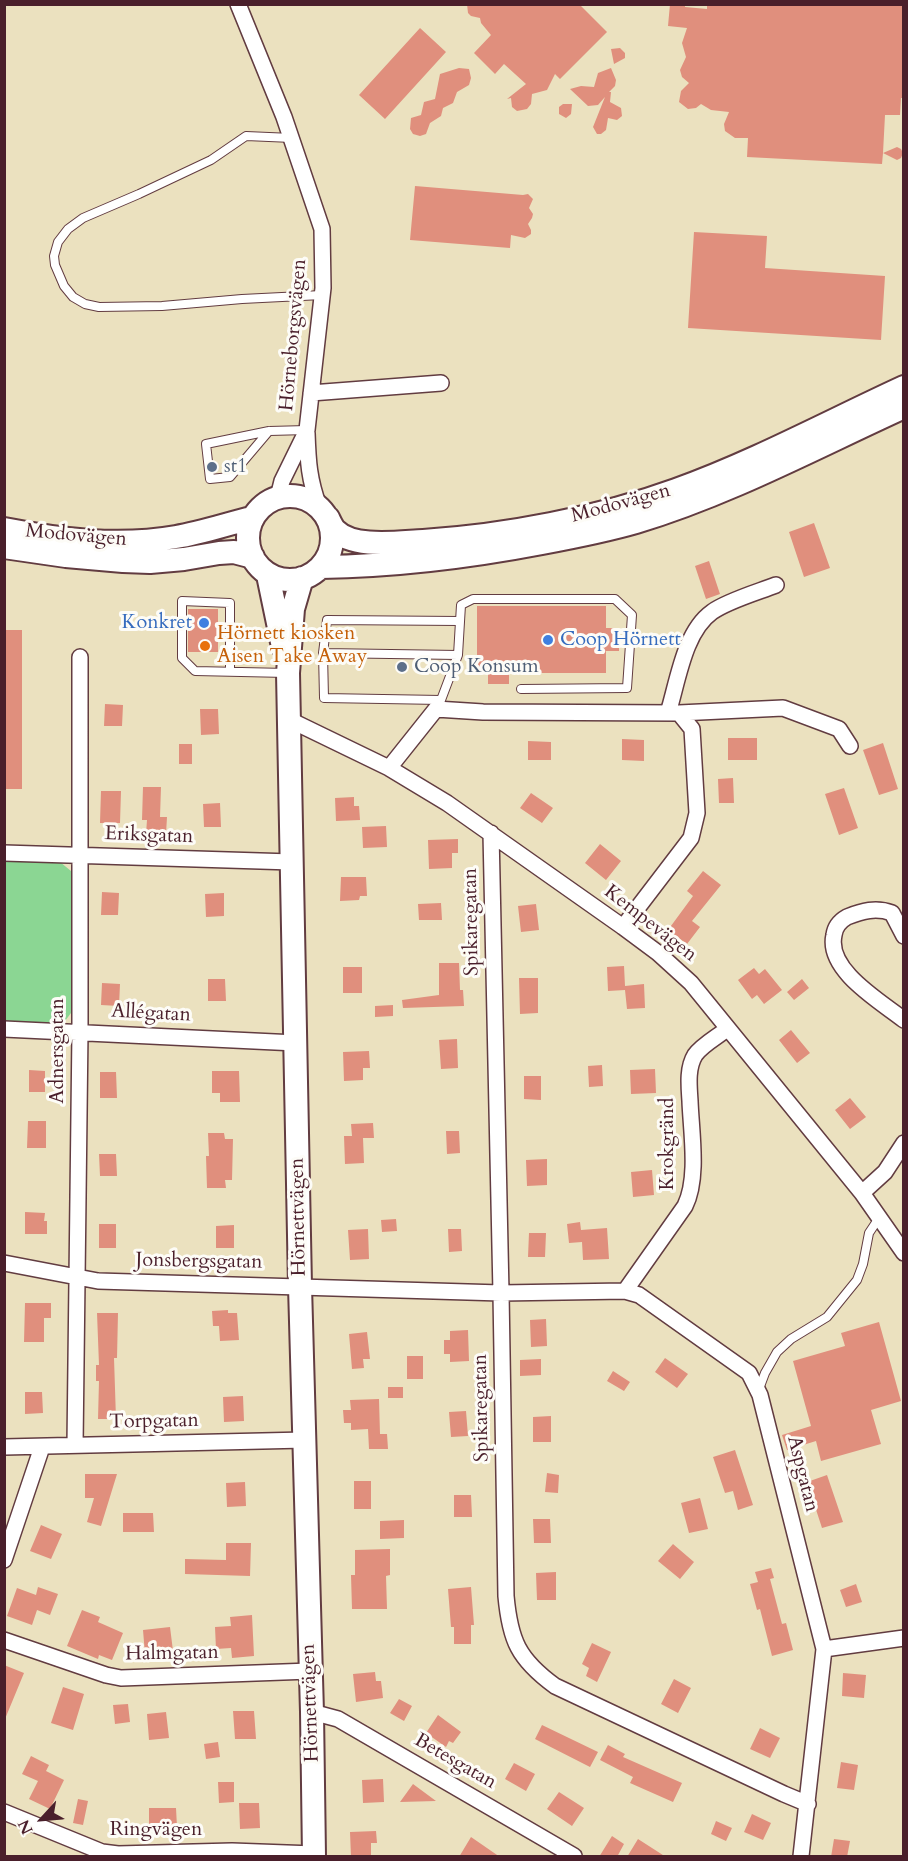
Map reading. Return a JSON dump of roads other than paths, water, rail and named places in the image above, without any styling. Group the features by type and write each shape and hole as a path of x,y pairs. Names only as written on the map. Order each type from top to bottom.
{"main road":[{"name":"Modovägen","path":"324,513 336,531 346,536 377,543 490,535 583,516 676,490 903,394"},
{"name":"Modovägen","path":"311,573 490,553 616,527 683,506 752,477 903,394"},
{"path":"268,575 282,579 311,573 328,556 332,544 332,531 324,513 307,499 293,495 278,497 259,509 252,518 248,531 248,544 253,557 268,575 288,673"},
{"name":"Modovägen","path":"4,529 69,539 124,542 177,537 252,518"},
{"name":"Modovägen","path":"4,547 123,561 150,562 227,552 253,557"},
{"name":"Hörnettvägen","path":"311,573 294,609 288,673 314,1855"}],"street":[{"name":"Hörneborgsvägen","path":"238,4 292,138 322,229 322,295 307,430 282,481 278,497"},
{"path":"311,393 441,383"},
{"path":"307,430 311,485 324,513"},
{"path":"674,712 689,642 698,625 713,611 776,585"},
{"name":"Adnersgatan","path":"75,1445 80,1031 80,657"},
{"path":"389,768 439,705 483,712 674,712 783,708 839,729 850,746"},
{"path":"623,927 691,838 697,813 692,729 674,712"},
{"name":"Kempevägen","path":"290,720 389,768 490,832 658,953 690,983 862,1193 903,1253"},
{"name":"Spikaregatan","path":"490,832 506,1596 509,1626 519,1650 532,1669 555,1686 808,1804"},
{"name":"Eriksgatan","path":"4,853 292,862"},
{"path":"903,936 892,913 882,909 869,910 844,918 835,928 832,942 835,954 843,968 861,987 903,1020"},
{"name":"Allégatan","path":"4,1029 296,1043"},
{"name":"Krokgränd","path":"625,1291 686,1206 691,1195 689,1082 691,1065 696,1054 727,1029"},
{"path":"862,1193 885,1172 903,1143"},
{"name":"Jonsbergsgatan","path":"4,1263 98,1281 501,1293"},
{"name":"Aspgatan","path":"501,1293 625,1291 639,1295 749,1373 759,1392 824,1649 801,1857"},
{"name":"Torpgatan","path":"4,1447 305,1440"},
{"path":"4,1560 42,1447"},
{"path":"824,1649 903,1638"},
{"name":"Halmgatan","path":"4,1640 121,1678 310,1671"},
{"name":"Betesgatan","path":"312,1712 338,1719 574,1857"},
{"name":"Ringvägen","path":"4,1812 101,1854 232,1851 314,1855"}],"lane":[{"path":"292,138 246,136 212,160 83,218 68,229 57,242 55,265 64,286 73,297 85,304 99,307 162,306 242,298 322,295"},
{"path":"269,431 230,477 210,480 206,444 269,431 307,430"},
{"path":"460,621 327,620 323,653 324,698 439,705 458,655 461,605 473,599 615,599 632,615 627,688 521,689"},
{"path":"230,671 230,603 182,601 182,658 195,671 288,673"},
{"path":"323,653 458,655"},
{"path":"759,1392 765,1373 777,1352 791,1339 828,1317 857,1280 863,1264 868,1233 879,1218"}],"place":[{"name":"st1","path":"212,467"},
{"name":"Konkret","path":"204,623"},
{"name":"Coop Hörnett","path":"548,640"},
{"name":"Hörnett kiosken Aisen Take Away","path":"205,646"},
{"name":"Coop Konsum","path":"402,667"}]}
